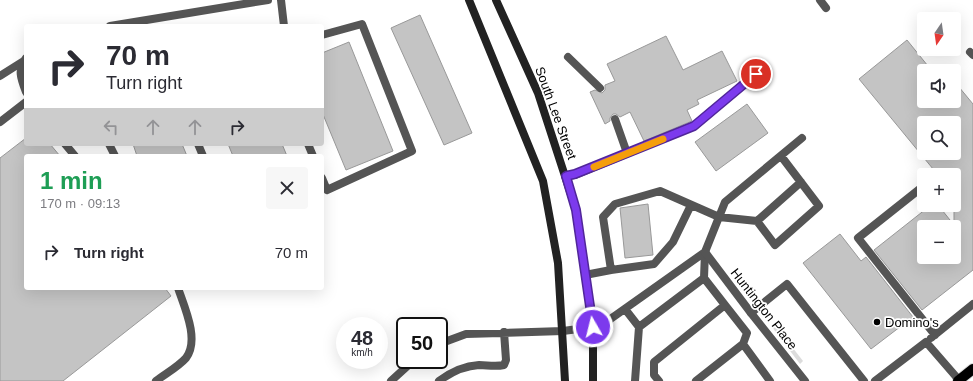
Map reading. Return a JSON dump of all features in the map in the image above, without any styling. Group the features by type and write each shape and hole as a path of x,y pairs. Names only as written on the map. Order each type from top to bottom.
{"main road":[{"path":"469,0 543,181 558,264 565,381"},
{"name":"South Lee Street","path":"496,0 538,93 576,210 593,327 593,381"},
{"path":"958,381 973,369"}],"street":[{"path":"133,24 268,0"},
{"path":"281,0 284,24"},
{"path":"820,0 826,8"},
{"path":"324,34 362,24 412,151 327,190 324,183"},
{"path":"568,56 600,88"},
{"path":"0,76 24,60"},
{"path":"24,60 20,74 24,86"},
{"path":"566,176 575,174 694,126 756,74"},
{"path":"0,122 24,104"},
{"path":"615,119 627,153"},
{"path":"696,381 743,344 747,333 704,278 705,252 724,202 802,138"},
{"path":"611,270 603,217 615,204 660,191 718,217 757,221 775,245 819,206 781,156"},
{"path":"757,221 800,182"},
{"path":"917,191 858,238 935,335"},
{"path":"585,275 654,264 673,242 691,205"},
{"path":"448,341 466,334 563,331 593,327 609,320 705,252"},
{"name":"Huntington Place","path":"705,252 750,313 805,381"},
{"path":"639,327 704,278"},
{"path":"750,313 787,284 864,381"},
{"path":"156,381 186,357 190,349 191,325 179,290"},
{"path":"875,381 973,304"},
{"path":"658,381 654,375 654,362 725,305"},
{"path":"625,309 639,327 635,381"},
{"path":"439,381 452,371 478,365 504,365 506,360 504,332"},
{"path":"926,342 958,381"},
{"path":"743,344 770,381"},
{"path":"391,381 404,369"}],"shaded area":[{"path":"775,325 803,361 800,364 772,327"}],"building":[{"path":"420,15 472,133 444,145 391,28"},
{"path":"666,36 683,70 722,51 737,81 697,100 699,104 687,110 692,121 644,141 630,112 620,117 613,114 610,121 605,124 590,92 595,90 602,93 605,90 605,85 615,81 607,64"},
{"path":"907,40 917,52 917,56 920,56 926,64 917,64 917,108 961,108 961,89 973,104 973,270 922,310 874,250 922,212 944,212 950,220 917,220 917,264 961,264 961,220 954,220 954,212 961,212 961,168 932,168 926,160 961,160 961,116 917,116 917,149 859,79"},
{"path":"349,42 393,151 346,170 324,117 324,52"},
{"path":"747,104 768,133 716,171 695,142"},
{"path":"24,140 24,146 52,146 58,154 24,154 24,290 166,290 171,296 63,381 0,381 0,158"},
{"path":"134,146 183,146 186,154 136,154"},
{"path":"229,146 283,146 286,154 232,154"},
{"path":"648,204 653,255 625,258 620,208"},
{"path":"840,234 861,261 866,257 913,317 871,349 803,263"}],"slow traffic":[{"path":"594,167 663,139"}],"place":[{"name":"Domino's","path":"877,322"}],"route":[{"path":"593,327 576,210 566,176 575,174 694,126 756,74"}]}
